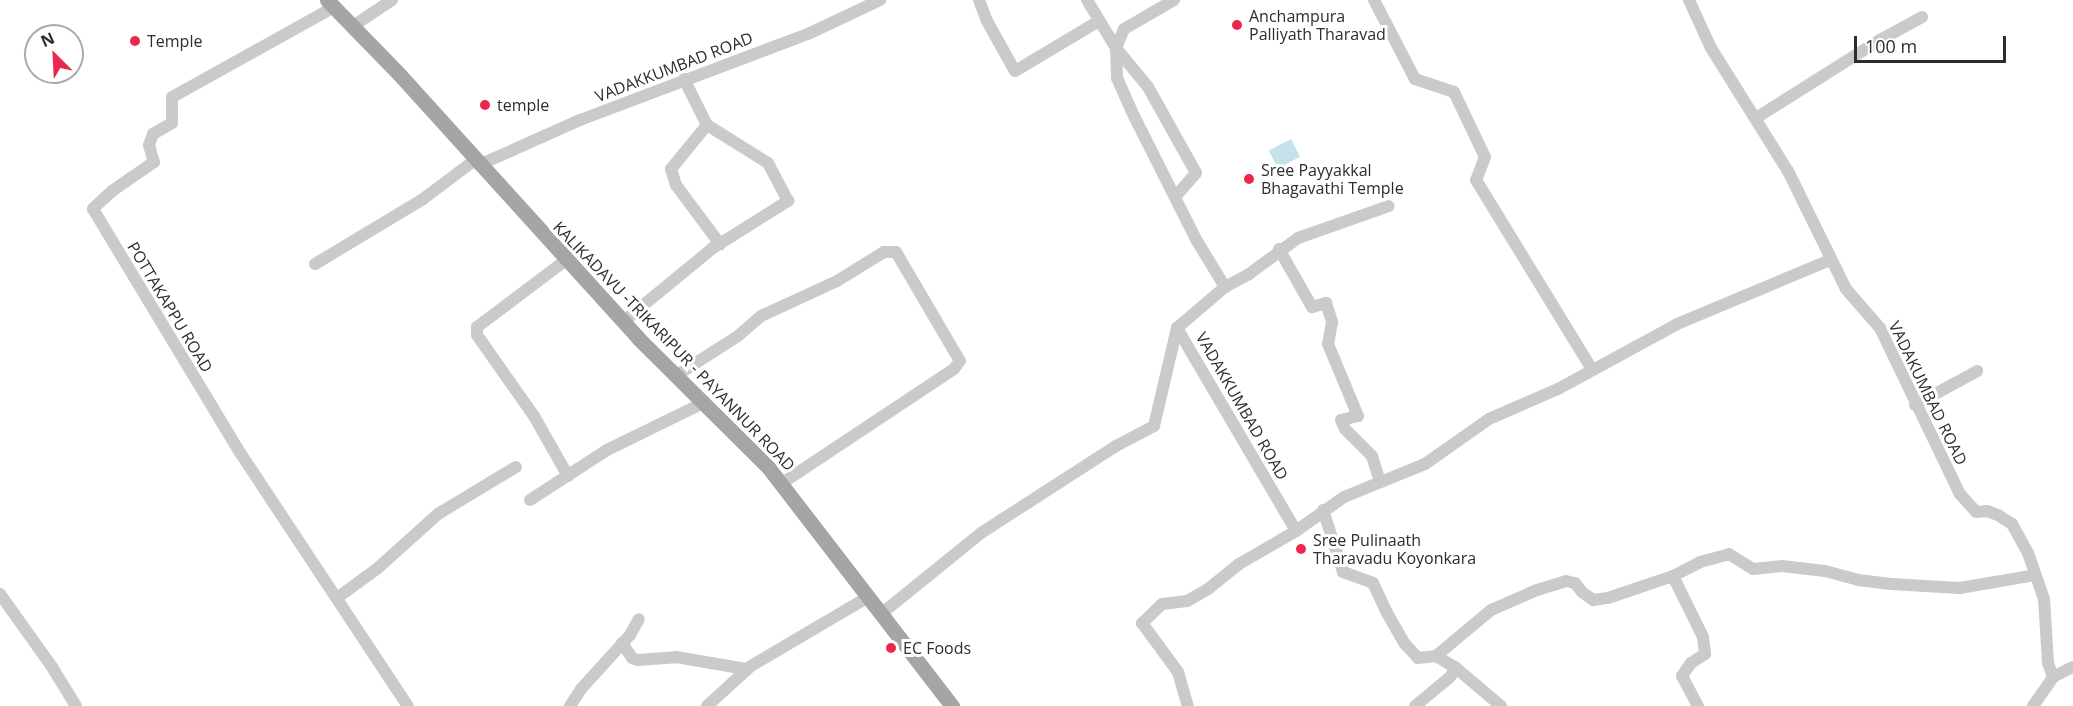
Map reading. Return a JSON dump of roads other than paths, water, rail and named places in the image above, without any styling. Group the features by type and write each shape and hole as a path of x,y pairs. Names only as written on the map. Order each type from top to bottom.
{"main road":[{"name":"KALIKADAVU -TRIKARIPUR - PAYANNUR ROAD","path":"331,3 566,260 768,467 952,706"}],"street":[{"path":"353,26 392,0"},
{"name":"VADAKKUMBAD ROAD","path":"315,264 423,199 477,162 684,79 808,34 880,0"},
{"path":"979,0 987,21 1015,71 1099,21"},
{"path":"1087,0 1116,48 1148,87 1196,173 1176,196"},
{"path":"1174,0 1124,29 1116,48 1117,78 1131,111 1197,241 1225,287"},
{"path":"1374,0 1415,79 1454,92 1485,157 1476,180 1592,369"},
{"name":"VADAKUMBAD ROAD","path":"1689,0 1711,48 1788,171 1846,289 1880,328 1915,405 1960,494 1976,512 1987,511 2012,524 2044,599 2048,663 2053,677"},
{"name":"POTTAKAPPU ROAD","path":"331,3 172,97 172,123 153,134 150,145 154,162 112,191 93,209 241,454 408,706"},
{"path":"1756,118 1880,40 1922,17"},
{"path":"624,321 720,244 788,201 768,163 707,125 684,79"},
{"path":"707,125 671,169 676,185 720,244"},
{"name":"VADAKKUMBAD ROAD","path":"1296,531 1177,328 1225,287 1249,274 1279,249 1298,238 1389,206"},
{"path":"1279,249 1312,307 1326,303 1332,322 1328,344 1358,416 1341,420 1345,429 1372,456 1378,476"},
{"path":"677,375 738,336 761,316 837,281 884,252 897,252 960,361 954,369 781,484"},
{"path":"566,260 477,327 477,335 534,416 568,476"},
{"path":"1188,706 1178,672 1143,623 1162,604 1187,601 1208,589 1239,564 1296,531 1323,510 1368,486 1425,464 1489,419 1558,389 1677,324 1830,260"},
{"path":"881,614 981,533 1116,446 1154,426 1177,328"},
{"path":"1915,405 1977,371"},
{"path":"530,500 623,441 705,402"},
{"path":"338,598 378,568 438,514 516,466"},
{"path":"1323,510 1343,572 1373,583 1387,614 1418,658 1436,656 1491,610 1537,590 1566,581 1575,583 1593,600 1608,598 1673,576 1700,562 1729,555 1753,568 1782,566 1825,571 1858,580 1891,584 1960,588 2035,575"},
{"path":"1673,576 1703,637 1705,654 1691,663 1682,676 1698,706"},
{"path":"0,594 52,667 76,706"},
{"path":"707,706 746,669 868,597"},
{"path":"570,706 581,689 622,643 639,619"},
{"path":"622,643 632,658 637,660 676,657 746,669"},
{"path":"1436,656 1456,668 1501,706"},
{"path":"2033,706 2053,677 2073,667"},
{"path":"1415,706 1450,677 1456,668"}],"water":[{"path":"1291,139 1300,157 1278,168 1269,150"}],"place":[{"name":"Anchampura Palliyath Tharavad","path":"1237,25"},
{"name":"Temple","path":"135,41"},
{"name":"temple","path":"485,105"},
{"name":"Sree Payyakkal Bhagavathi Temple","path":"1249,179"},
{"name":"Sree Pulinaath Tharavadu Koyonkara","path":"1301,549"},
{"name":"EC Foods","path":"891,648"}]}
